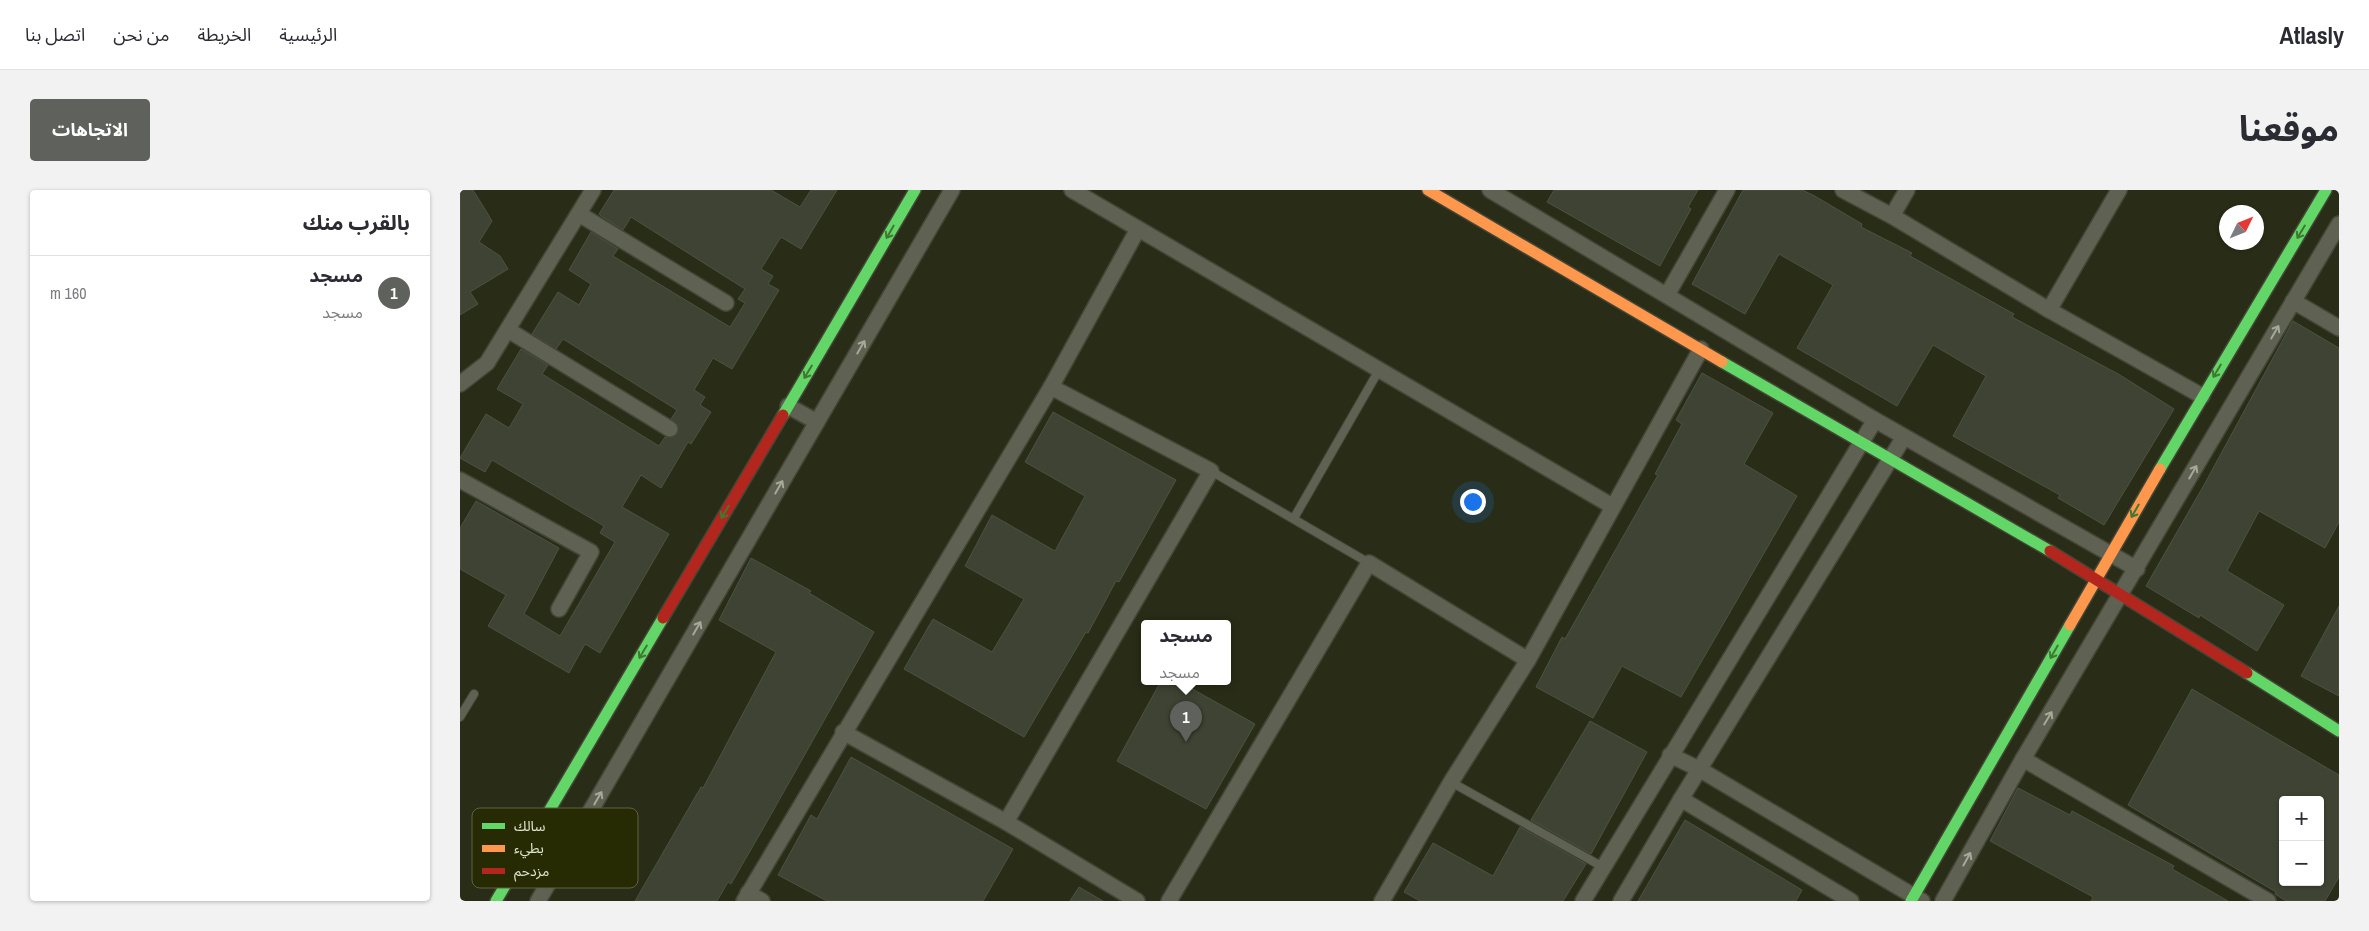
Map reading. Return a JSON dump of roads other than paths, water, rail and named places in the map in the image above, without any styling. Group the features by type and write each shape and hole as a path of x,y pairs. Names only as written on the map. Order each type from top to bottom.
{"street":[{"path":"460,384 486,363 593,190"},
{"path":"551,808 915,190"},
{"path":"592,808 952,190"},
{"path":"1072,190 1612,506"},
{"path":"1428,190 1860,443 1892,459 2096,578 2339,731"},
{"path":"1490,190 1904,437 2137,569"},
{"path":"1667,295 1726,190"},
{"path":"1843,190 1892,216 2048,310 2202,396"},
{"path":"1892,216 1907,190"},
{"path":"2048,310 2119,190"},
{"path":"1670,755 1700,769 1916,899 2096,578 2202,396 2326,190"},
{"path":"579,214 726,303"},
{"path":"1943,901 2023,759 2122,595 2339,224"},
{"path":"762,901 746,897 1051,387 1138,229"},
{"path":"2293,301 2339,328"},
{"path":"508,330 670,429"},
{"path":"1382,901 1451,782 1528,660 1701,349"},
{"path":"1006,822 1211,471 1051,387"},
{"path":"788,406 817,422"},
{"path":"1583,901 1875,420"},
{"path":"1621,901 1680,799 1904,437"},
{"path":"460,479 591,552 559,609"},
{"path":"1169,901 1369,563 1528,660"},
{"path":"843,732 1006,822 1137,901"},
{"path":"2023,759 2268,901"},
{"path":"1680,799 1831,896 1851,901"},
{"path":"496,901 504,888"},
{"path":"538,901 546,888"}],"lane":[{"path":"1294,518 1379,370"},
{"path":"1211,471 1369,563"},
{"path":"460,717 474,694"},
{"path":"1451,782 1602,868"}],"place":[{"name":"مسجد","path":"1186,742"}]}
